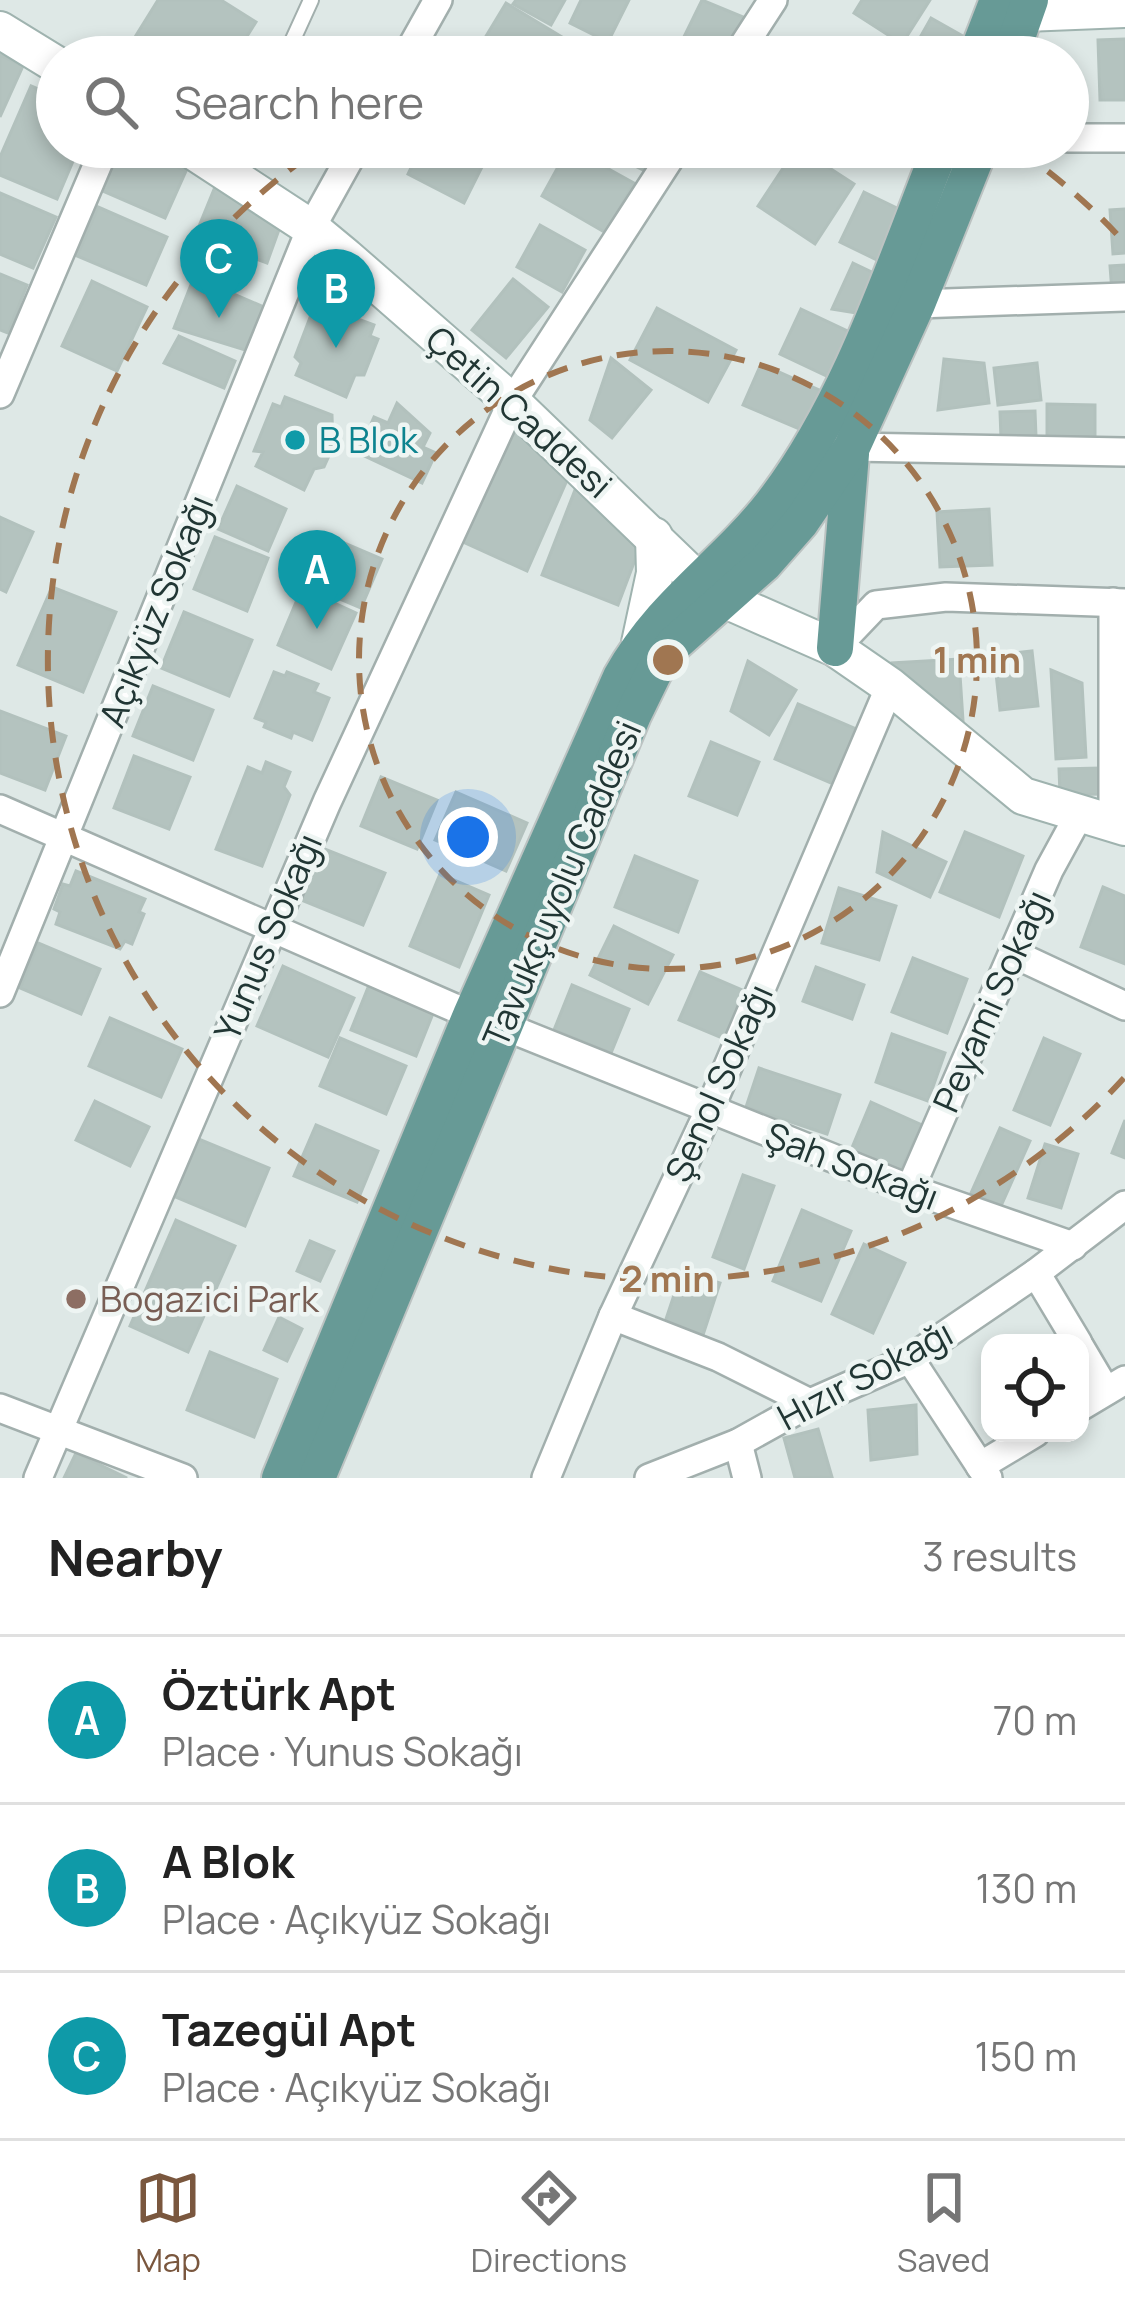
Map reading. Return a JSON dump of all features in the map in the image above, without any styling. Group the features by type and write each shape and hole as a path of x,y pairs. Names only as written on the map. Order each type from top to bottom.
{"main road":[{"path":"993,36 1018,4"},
{"path":"1013,36 1018,4"},
{"path":"486,1020 621,676 640,643 673,603 713,591 822,425 880,301 932,168"},
{"name":"Tavukçuyolu Caddesi","path":"280,1478 486,1020 654,672 713,591 801,522 852,447 972,168"},
{"path":"835,648 852,447"},
{"name":"Tavukçuyolu Caddesi","path":"317,1478 486,1020"}],"street":[{"path":"418,36 438,0"},
{"path":"750,36 773,0"},
{"path":"1018,4 1125,9"},
{"path":"0,31 36,52"},
{"path":"1089,138 1125,138"},
{"path":"0,394 97,168"},
{"name":"Çetin Caddesi","path":"245,168 512,402 713,591"},
{"name":"Açıkyüz Sokağı","path":"0,993 311,228 344,168"},
{"name":"Yunus Sokağı","path":"38,1478 272,926 512,402 663,168"},
{"path":"917,304 1125,297"},
{"path":"852,447 1125,452"},
{"path":"640,643 656,573 654,536"},
{"path":"713,591 835,648 890,686 1023,796 1105,822 1119,603 946,597 876,605 835,648"},
{"name":"Şenol Sokağı","path":"546,1478 613,1316 709,1112 890,686"},
{"name":"Şah Sokağı","path":"0,809 709,1112 1072,1246"},
{"name":"Peyami Sokağı","path":"910,1189 1049,870 1105,822"},
{"path":"1014,954 1125,1006"},
{"name":"Hızır Sokağı","path":"649,1478 738,1444 810,1403 910,1359 1125,1205"},
{"path":"1036,1273 1072,1334"},
{"path":"613,1316 718,1357 810,1403"},
{"path":"1089,1356 1116,1386 1089,1402"},
{"path":"910,1359 984,1472 1024,1442"},
{"path":"0,1408 183,1478"},
{"path":"738,1444 747,1478"}],"lane":[{"path":"295,36 311,0"}],"building":[{"path":"158,0 221,0 256,22 247,36 136,36"},
{"path":"516,0 565,0 551,25 513,4"},
{"path":"581,0 629,0 611,36 596,36 570,23"},
{"path":"702,0 748,19 740,36 684,36"},
{"path":"862,0 930,0 907,36 890,36 854,13"},
{"path":"506,3 560,36 486,36"},
{"path":"931,18 963,36 921,36"},
{"path":"1125,39 1125,100 1100,100 1098,40"},
{"path":"0,55 23,66 0,117"},
{"path":"31,86 36,88 36,168 70,168 57,199 0,175 0,157"},
{"path":"108,168 186,171 165,218 98,189"},
{"path":"411,168 482,168 464,203 408,174"},
{"path":"557,168 607,168 634,183 606,233 542,196"},
{"path":"783,168 829,168 854,184 815,244 758,206"},
{"path":"217,182 281,224 267,263 195,236"},
{"path":"864,192 907,213 883,263 840,242"},
{"path":"0,193 56,217 33,268 0,254"},
{"path":"98,207 167,237 146,285 77,256"},
{"path":"1125,209 1125,253 1113,254 1110,210"},
{"path":"540,225 585,250 562,292 517,267"},
{"path":"853,263 880,276 863,314 832,309"},
{"path":"1125,265 1125,291 1112,292 1110,266"},
{"path":"0,274 27,285 8,333 0,330"},
{"path":"194,277 264,307 245,350 174,328"},
{"path":"513,279 548,307 506,358 472,330"},
{"path":"92,281 147,307 117,371 62,346"},
{"path":"325,307 374,325 370,336 378,339 364,375 355,375 346,397 296,375 301,363 295,357 311,315 320,318"},
{"path":"657,308 736,350 708,402 630,360"},
{"path":"801,309 856,335 835,380 780,354"},
{"path":"179,336 235,361 224,388 164,363"},
{"path":"611,358 651,390 612,438 590,420"},
{"path":"944,359 984,363 989,403 938,410"},
{"path":"1037,363 1041,400 998,405 994,368"},
{"path":"761,364 826,393 809,433 743,405"},
{"name":"B Blok","path":"285,397 332,415 333,447 324,467 314,469 304,490 256,466 263,452 254,451 273,404 281,407"},
{"path":"397,403 430,433 423,447 436,453 422,483 358,453 374,417 388,423"},
{"path":"1047,404 1095,405 1095,441 1047,441"},
{"path":"1035,411 1036,436 1001,438 1000,412"},
{"path":"517,420 568,478 527,571 463,542"},
{"path":"580,477 641,544 618,605 542,575"},
{"path":"237,486 286,509 268,551 218,529"},
{"path":"989,509 992,565 940,567 937,512"},
{"path":"0,517 33,532 6,592 0,589"},
{"path":"215,537 268,558 247,611 194,589"},
{"path":"330,537 382,559 361,608 309,586"},
{"path":"52,587 116,612 83,692 18,665"},
{"path":"302,588 356,613 331,669 278,645"},
{"path":"184,612 252,640 229,696 161,668"},
{"path":"1032,651 1038,706 1000,710 994,655"},
{"path":"959,659 964,736 894,684 892,663"},
{"path":"748,661 796,690 769,735 731,711"},
{"path":"1051,670 1082,683 1086,757 1056,759"},
{"path":"274,672 318,684 314,692 329,698 312,740 293,732 291,738 255,718"},
{"path":"153,686 213,710 193,760 133,736"},
{"path":"798,704 861,731 838,786 775,759"},
{"path":"0,711 66,736 45,790 0,773"},
{"path":"711,742 759,762 737,815 689,796"},
{"path":"134,756 190,777 169,829 114,808"},
{"path":"266,762 290,772 284,787 290,795 262,866 216,849 248,767 262,773"},
{"path":"1100,768 1101,794 1060,795 1059,769"},
{"path":"381,777 437,800 417,849 361,826"},
{"path":"456,792 527,823 506,871 435,840"},
{"path":"883,832 946,862 930,897 877,872"},
{"path":"965,832 1023,856 999,917 940,892"},
{"path":"322,848 385,873 363,925 301,900"},
{"path":"635,856 697,881 678,932 615,907"},
{"path":"76,871 145,899 132,944 125,941 120,949 56,924 60,912 54,909 63,884 70,886"},
{"path":"440,874 489,895 459,967 410,946"},
{"path":"1103,887 1125,896 1125,964 1081,947"},
{"path":"839,888 896,906 879,960 822,943"},
{"path":"614,926 673,955 648,1004 590,975"},
{"path":"38,943 100,969 81,1014 20,988"},
{"path":"913,958 967,979 947,1033 892,1012"},
{"path":"283,966 354,998 328,1057 257,1026"},
{"path":"816,967 864,985 852,1019 803,1001"},
{"path":"700,972 747,992 727,1040 679,1020"},
{"path":"369,985 434,1011 416,1056 351,1030"},
{"path":"572,985 629,1009 611,1053 554,1030"},
{"path":"110,1018 182,1049 161,1097 89,1066"},
{"path":"892,1034 945,1053 928,1101 876,1082"},
{"path":"340,1038 406,1066 386,1114 320,1086"},
{"path":"1044,1038 1080,1054 1050,1125 1014,1110"},
{"path":"759,1068 840,1095 827,1134 746,1107"},
{"path":"95,1101 149,1127 130,1166 76,1140"},
{"path":"871,1102 922,1125 900,1172 851,1150"},
{"path":"1125,1120 1125,1158 1112,1153"},
{"path":"316,1125 378,1151 357,1202 294,1176"},
{"path":"1000,1128 1030,1141 1001,1206 971,1193"},
{"path":"196,1138 269,1168 245,1226 173,1196"},
{"path":"1045,1144 1078,1154 1061,1208 1028,1198"},
{"path":"743,1175 774,1186 744,1269 713,1257"},
{"path":"802,1210 851,1231 821,1301 773,1281"},
{"path":"176,1220 235,1246 188,1352 130,1326"},
{"path":"310,1241 334,1251 320,1281 297,1271"},
{"path":"864,1244 905,1263 873,1333 832,1314"},
{"path":"682,1271 720,1283 701,1341 663,1328"},
{"path":"279,1317 302,1329 287,1361 264,1350"},
{"path":"210,1352 277,1379 254,1437 187,1410"},
{"path":"916,1405 917,1454 871,1460 868,1410"},
{"path":"818,1429 832,1477 795,1478 784,1438"},
{"path":"76,1453 127,1478 64,1478"}],"place":[{"name":"Tazegül Apt","path":"219,318"},
{"name":"A Blok","path":"336,348"},
{"name":"B Blok","path":"295,440"},
{"name":"Öztürk Apt","path":"317,629"},
{"name":"Bogazici Park","path":"76,1299"}]}
